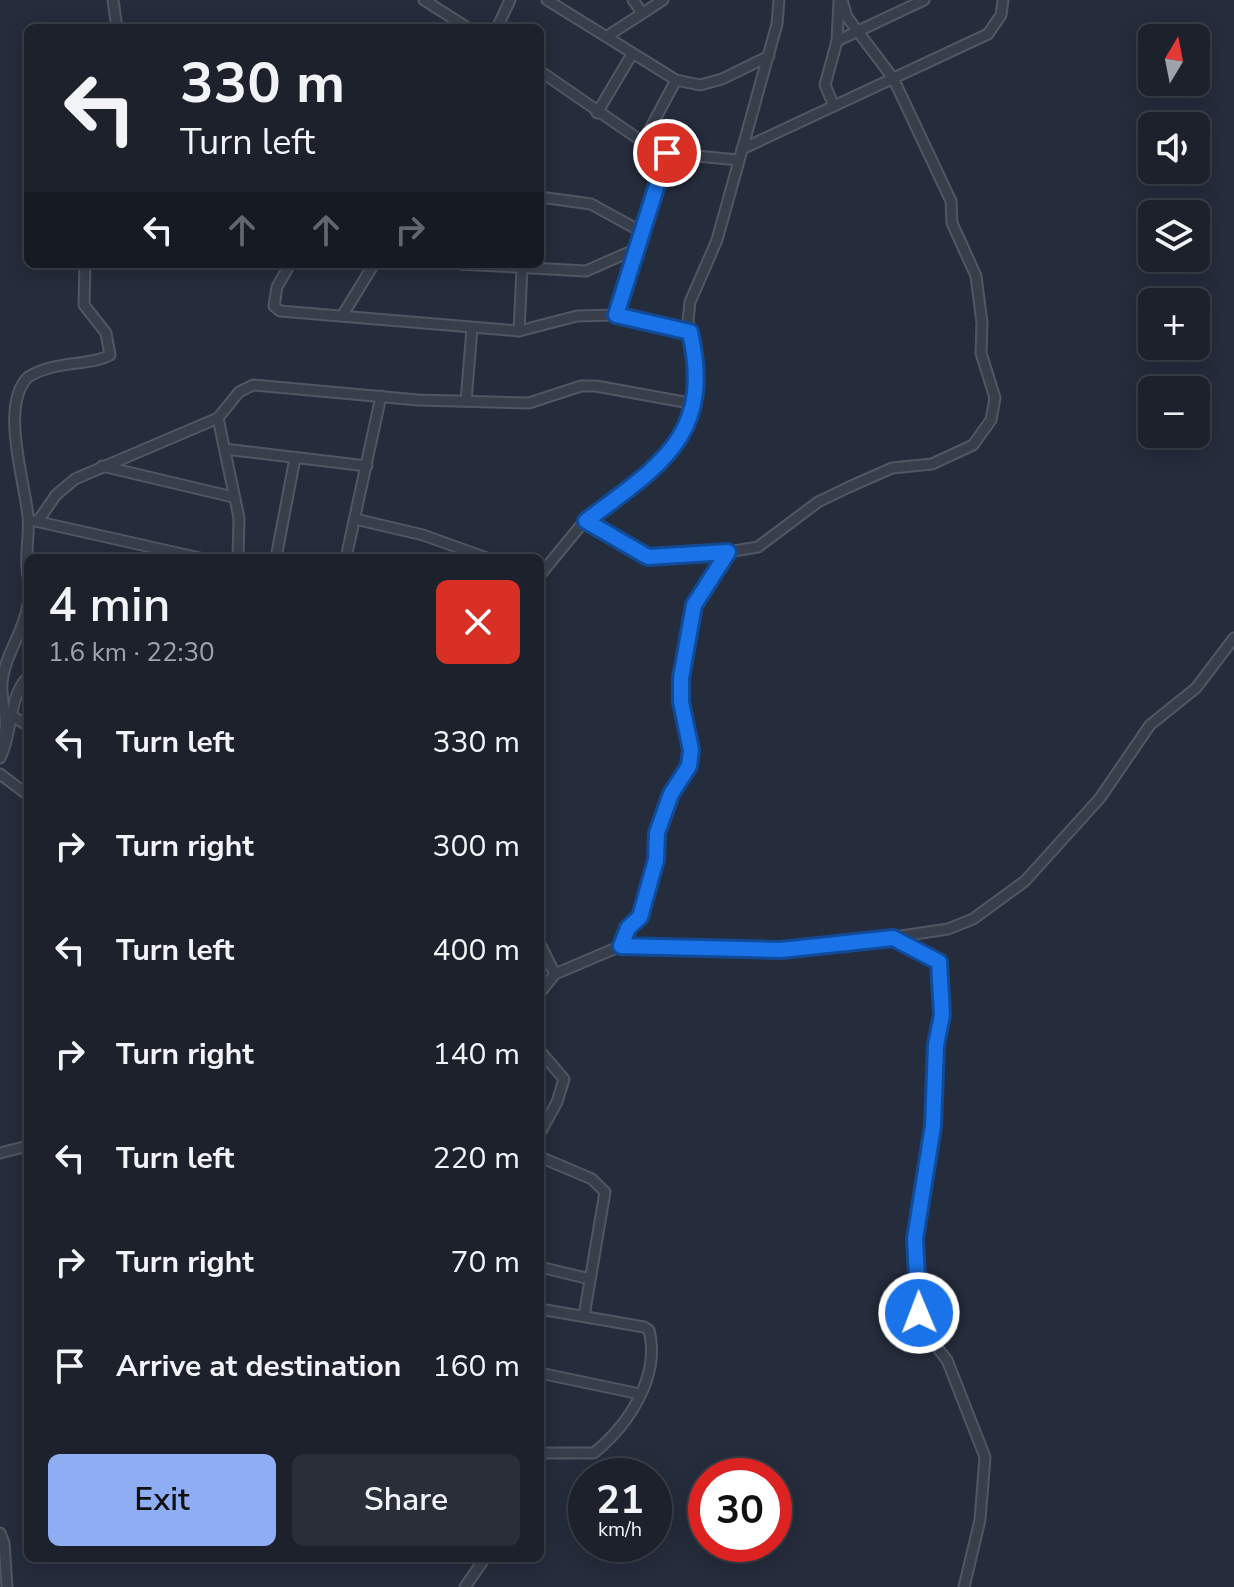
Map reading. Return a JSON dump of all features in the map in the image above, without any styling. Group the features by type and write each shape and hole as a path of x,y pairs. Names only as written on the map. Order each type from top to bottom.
{"street":[{"path":"113,0 116,24"},
{"path":"424,0 462,24"},
{"path":"499,24 510,0"},
{"path":"547,0 609,35 632,54 676,80 700,85 722,79 769,56"},
{"path":"633,0 642,13"},
{"path":"609,35 663,0"},
{"path":"544,569 557,550 586,521 668,456 689,423 695,404 697,361 690,332 690,302 717,240 769,56 779,0"},
{"path":"586,521 648,557 758,547 818,502 892,468 932,464 961,452 973,445 991,420 995,398 981,353 982,323 976,276 952,223 951,201 893,78 847,17 841,0"},
{"path":"834,106 825,85 837,41 841,0"},
{"path":"837,41 924,0"},
{"path":"742,149 988,34 995,27 1003,0"},
{"path":"597,113 632,54"},
{"path":"544,74 597,113 667,153 738,160"},
{"path":"643,142 676,80"},
{"path":"616,315 667,153"},
{"path":"544,198 591,204 642,232"},
{"path":"510,268 586,271 634,250"},
{"path":"33,520 7,435 8,416 21,381 46,368 104,358 111,352 106,333 84,305 85,268"},
{"path":"288,268 277,287 275,308 472,329 519,331 577,316 616,315 690,332"},
{"path":"342,316 372,268"},
{"path":"519,331 522,269"},
{"path":"466,401 472,329"},
{"path":"25,554 33,520 75,479 218,418 239,392 253,385 381,396 529,403 581,386 596,386 695,404"},
{"path":"347,554 381,396"},
{"path":"218,418 239,518 238,554"},
{"path":"225,449 367,466"},
{"path":"277,554 295,458"},
{"path":"102,466 233,497"},
{"path":"355,519 423,535 476,554"},
{"path":"33,520 182,554"},
{"path":"621,946 628,928 640,917 656,860 657,833 671,794 689,766 691,750 681,702 681,678 694,605 728,552"},
{"path":"0,744 7,725 2,684 6,661 24,614"},
{"path":"544,988 555,974 621,946 781,950 893,938 948,929 973,919 1025,881 1100,798 1150,725 1196,688 1234,638"},
{"path":"0,758 14,717 19,687 24,681"},
{"path":"14,717 24,723"},
{"path":"0,774 24,792"},
{"path":"893,938 933,956 942,973 942,1015 936,1045 933,1126 915,1239 920,1320 927,1335 947,1360 985,1457 980,1520 964,1587"},
{"path":"544,952 555,974"},
{"path":"544,1056 564,1079 557,1102 544,1126"},
{"path":"0,1143 24,1147"},
{"path":"0,1153 24,1147"},
{"path":"544,1159 592,1179 605,1192 584,1316"},
{"path":"544,1268 590,1279"},
{"path":"544,1310 649,1330 650,1358 633,1411 611,1439 594,1453 544,1453"},
{"path":"544,1374 640,1394"},
{"path":"0,1533 4,1543 7,1587"},
{"path":"465,1587 482,1562"}],"route":[{"path":"667,153 652,209 634,250 616,315 690,332 697,361 695,404 681,438 655,470 586,521 605,529 648,557 728,552 717,574 694,605 685,640 681,678 681,702 691,750 689,766 671,794 657,833 656,860 640,917 628,928 621,946 781,950 814,949 893,938 933,956 939,962 942,1015 933,1082 933,1126 925,1156 915,1239 919,1313"}]}
